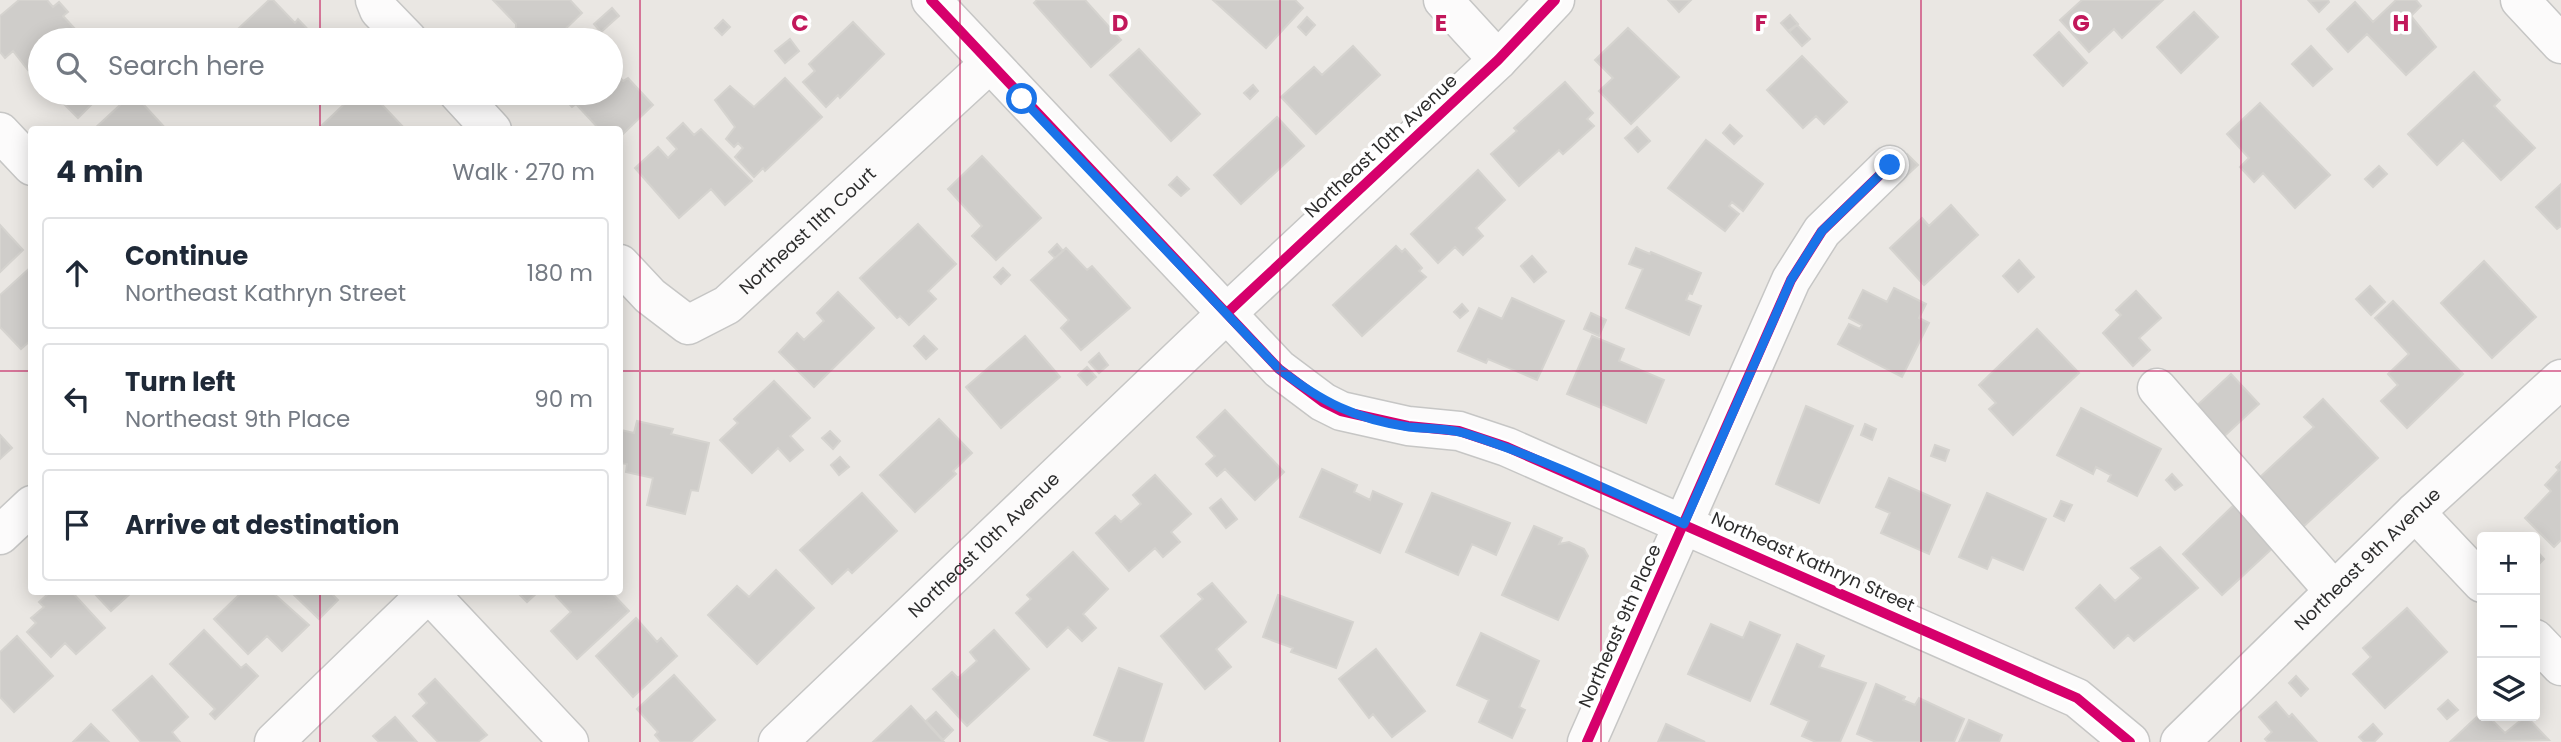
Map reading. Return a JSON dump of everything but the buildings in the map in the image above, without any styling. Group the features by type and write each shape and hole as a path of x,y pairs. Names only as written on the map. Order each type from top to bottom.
{"street":[{"path":"375,0 379,10 396,28"},
{"name":"Northeast Kathryn Street","path":"931,0 1279,369 1323,402 1341,411 1408,426 1459,431 1507,447 2077,698 2130,742"},
{"path":"1443,0 1498,60"},
{"name":"Northeast 10th Avenue","path":"778,742 1227,313 1498,60 1555,0"},
{"path":"2520,0 2561,44"},
{"name":"Northeast 11th Court","path":"623,267 650,296 688,325 727,305 989,64"},
{"path":"469,105 488,126"},
{"path":"0,132 28,162"},
{"name":"Northeast 9th Place","path":"1587,742 1791,280 1822,231 1890,165"},
{"name":"Northeast 9th Avenue","path":"2180,742 2415,512 2561,379"},
{"path":"2157,388 2334,591"},
{"path":"0,535 28,509"},
{"path":"2415,512 2477,578"},
{"path":"274,742 425,595"},
{"path":"431,595 569,742"},
{"path":"2540,644 2561,666"}],"cycle path":[{"path":"931,0 1279,369 1323,402 1341,411 1408,426 1459,431 1507,447 2077,698 2130,742"},
{"path":"1227,313 1498,60 1555,0"},
{"path":"1587,742 1791,280 1822,231 1890,165"}],"route":[{"path":"1022,99 1279,369 1323,402 1341,411 1373,419 1459,431 1507,447 1684,524 1791,280 1822,231 1890,165"}]}
